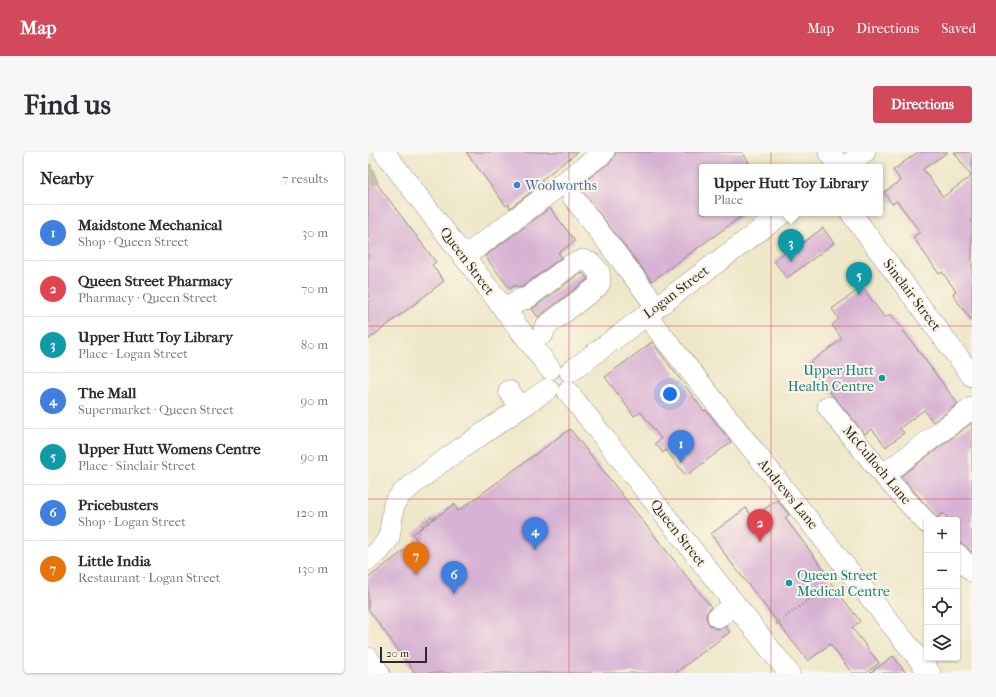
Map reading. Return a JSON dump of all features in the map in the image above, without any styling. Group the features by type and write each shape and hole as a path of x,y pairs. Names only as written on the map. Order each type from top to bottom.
{"street":[{"name":"Queen Street","path":"384,152 505,311 540,337 559,380 726,611 789,673"},
{"path":"464,257 604,152"},
{"path":"829,152 838,164"},
{"path":"849,164 865,152"},
{"name":"Andrews Lane","path":"573,197 651,310 848,570 930,673"},
{"name":"Logan Street","path":"368,560 379,551 389,538 394,504 401,494 515,399 559,380 779,216"},
{"name":"Sinclair Street","path":"853,216 972,375"},
{"path":"505,311 521,299 526,299 572,264 583,260 591,263 596,268 600,277 597,288 545,327 540,337"},
{"name":"McCulloch Lane","path":"828,407 883,475 924,520"},
{"path":"883,475 972,408"},
{"path":"960,557 972,571"},
{"path":"368,658 379,673"}],"path":[{"path":"411,541 418,536 421,526 433,516 435,518"},
{"path":"776,624 848,570"}],"building":[{"name":"Woolworths","path":"466,152 578,152 541,180 543,183 510,208 508,204 506,206"},
{"path":"616,152 742,152 749,162 746,164 699,164 699,216 742,216 652,281 578,186 611,162"},
{"path":"918,152 948,152 923,169 943,197 971,176 954,152 972,152 972,321 955,298 953,293 956,291 942,272 939,274 913,237 920,232 897,201 892,204 884,192 901,181 893,170"},
{"path":"368,172 436,262 432,265 444,281 368,340"},
{"path":"550,208 575,241 558,253 562,257 522,287 517,288 515,285 510,289 485,256"},
{"path":"823,228 834,243 787,278 774,261 795,244 797,247"},
{"path":"583,273 588,279 538,317 532,309 578,275"},
{"name":"Upper Hutt Health Centre","path":"862,287 885,318 891,314 958,404 933,422 924,410 900,428 904,433 886,447 872,429 865,434 815,374 810,373 811,367 808,364 842,339 832,325 839,319 832,309"},
{"path":"652,342 704,411 706,410 731,442 686,476 666,450 663,453 655,443 661,439 641,412 634,416 605,377"},
{"path":"972,423 972,553 966,546 960,543 960,517 946,517 943,513 936,517 901,476"},
{"path":"570,429 711,607 707,612 706,618 709,624 713,628 719,629 726,626 730,632 675,673 415,673 368,609 368,578 418,540 413,534 454,504 458,511"},
{"path":"777,500 789,515 785,518 826,572 824,574 860,621 852,628 879,663 866,673 852,673 830,644 808,661 729,560 711,534 746,508 753,518"},
{"path":"893,656 906,673 870,673"}],"tunnel":[{"path":"368,176 375,173"}],"place":[{"name":"Woolworths","path":"517,185"},
{"name":"Upper Hutt Toy Library","path":"791,262"},
{"name":"Upper Hutt Womens Centre","path":"859,295"},
{"name":"Upper Hutt Health Centre","path":"882,378"},
{"name":"Maidstone Mechanical","path":"681,463"},
{"name":"Queen Street Pharmacy","path":"760,542"},
{"name":"The Mall","path":"535,550"},
{"name":"Little India","path":"416,575"},
{"name":"Queen Street Medical Centre","path":"789,583"},
{"name":"Pricebusters","path":"454,594"}]}
